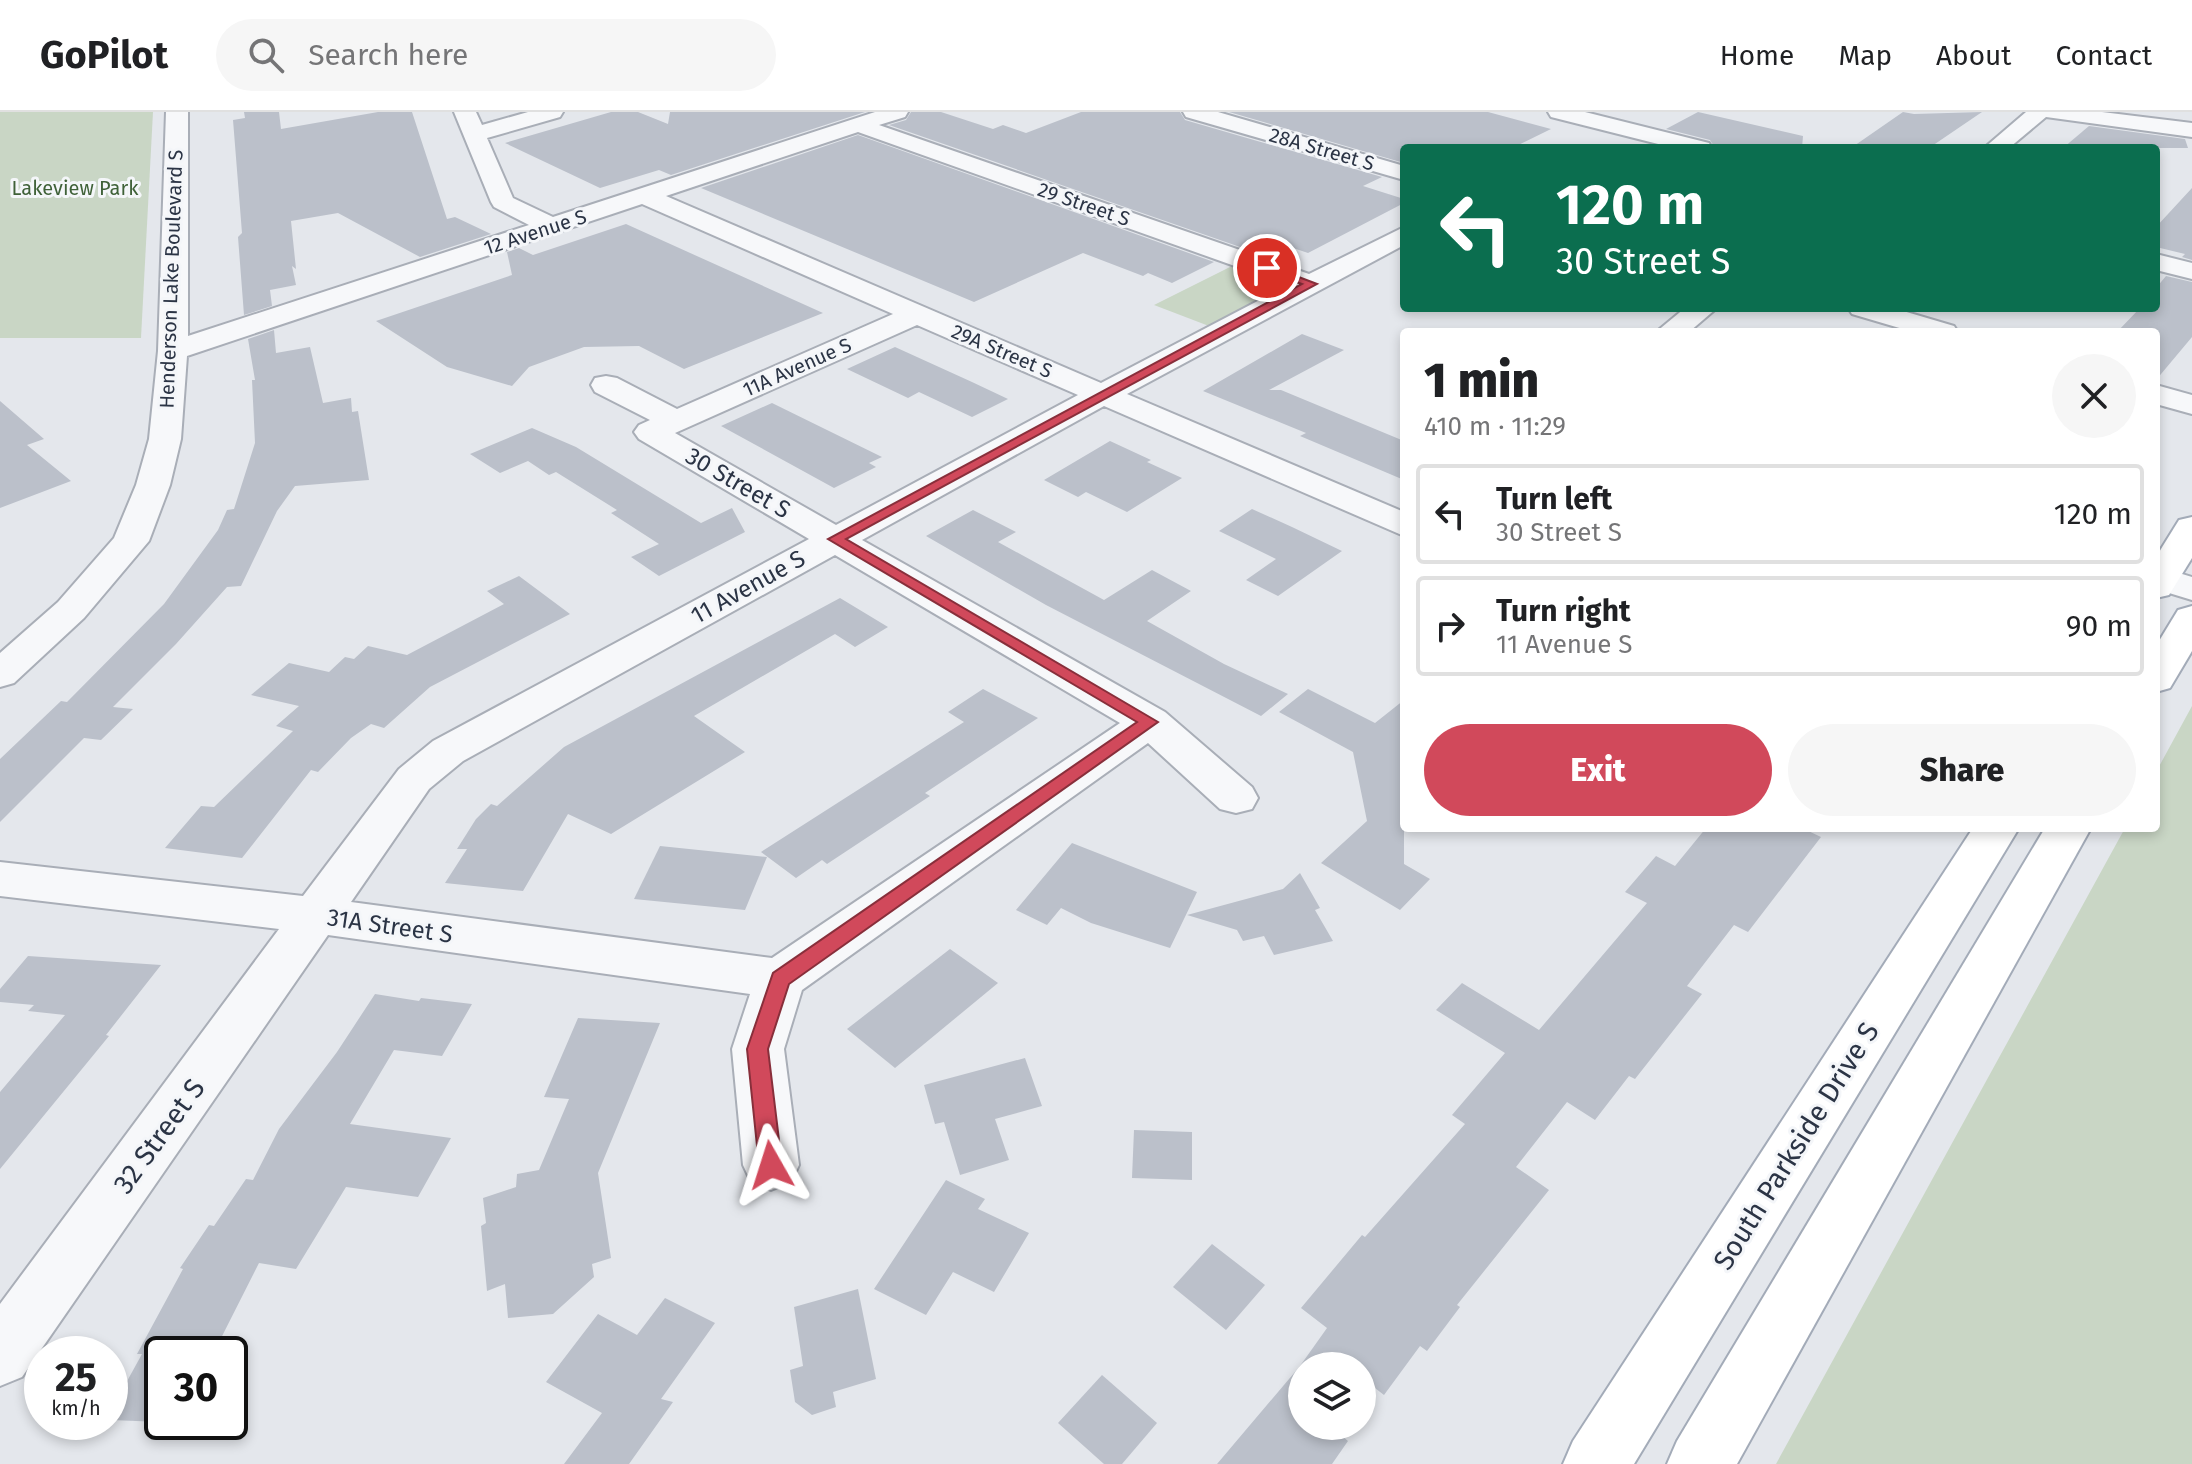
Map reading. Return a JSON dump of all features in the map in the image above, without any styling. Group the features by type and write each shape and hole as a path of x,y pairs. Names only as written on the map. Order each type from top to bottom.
{"main road":[{"path":"2166,583 2192,528"},
{"path":"2160,672 2192,618"},
{"name":"South Parkside Drive S","path":"1596,1464 1993,832"},
{"path":"1700,1464 2066,832"}],"street":[{"name":"Henderson Lake Boulevard S","path":"0,674 71,610 131,541 153,485 165,439 173,351 177,112"},
{"path":"552,112 470,123 503,202 553,227"},
{"name":"12 Avenue S","path":"173,351 897,112"},
{"name":"28A Street S","path":"1194,112 1400,172"},
{"path":"1559,112 1685,144"},
{"path":"1577,142 1633,112"},
{"path":"2000,144 2039,112"},
{"path":"2050,112 2192,130"},
{"name":"29 Street S","path":"858,125 1311,284"},
{"name":"29A Street S","path":"644,196 1400,523"},
{"name":"11 Avenue S","path":"318,916 414,779 448,751 1103,394 1400,237"},
{"path":"2160,263 2192,271"},
{"path":"1676,328 1698,312"},
{"path":"1876,312 1930,328"},
{"name":"11A Avenue S","path":"676,421 917,314"},
{"name":"30 Street S","path":"606,385 676,421"},
{"path":"2160,395 2192,405"},
{"name":"30 Street S","path":"676,421 650,432 1150,722 1236,798"},
{"path":"771,1165 758,1049 780,979 1150,722"},
{"name":"31A Street S","path":"0,879 318,916 780,979"},
{"name":"32 Street S","path":"0,1355 318,916"}],"green space":[{"name":"Lakeview Park","path":"0,112 153,112 141,338 0,338"},
{"path":"1244,260 1311,284 1222,331 1154,305"},
{"path":"2192,706 2192,1464 1776,1464 2123,832 2160,832 2160,765"}],"building":[{"path":"244,112 279,112 281,129 378,112 412,112 447,219 455,217 491,234 420,257 338,213 291,221 296,269 292,266 296,285 270,290 272,306 244,315 238,237 242,233 233,120 245,118"},
{"path":"611,112 638,112 668,124 670,112 865,112 671,175 659,170 600,188 505,143"},
{"path":"911,112 941,112 993,129 1003,125 1026,133 1081,112 1180,112 1185,120 1382,177 1363,186 1400,198 1400,205 1308,253 1263,238 1243,248 889,125 906,120"},
{"path":"1229,112 1488,112 1551,129 1520,144 1400,144 1400,162"},
{"path":"1698,112 1803,136 1802,144 1712,144 1710,140 1666,129"},
{"path":"1903,112 1982,112 1935,144 1857,144"},
{"path":"2089,126 2185,139 2188,148 2160,148 2160,144 2068,144"},
{"path":"858,135 1214,262 1172,283 1148,273 1143,276 1083,253 974,302 701,188"},
{"path":"2192,188 2192,260 2182,257 2185,254 2160,248 2160,223"},
{"path":"626,224 823,313 684,369 639,346 584,347 529,367 512,386 447,367 376,321 512,275 507,252 519,248 533,255"},
{"path":"2166,276 2192,282 2192,337 2160,375 2160,328 2121,328 2136,312 2160,312 2160,283"},
{"path":"274,330 276,353 310,347 323,403 351,398 352,412 358,411 369,480 295,486 277,511 241,586 227,587 113,707 133,709 101,740 84,738 0,822 0,759 61,701 67,702 164,604 218,530 227,510 234,509 255,443 252,380 255,380 248,339"},
{"path":"1302,334 1344,350 1269,390 1281,390 1400,439 1400,478 1300,436 1306,433 1203,391"},
{"path":"895,347 1008,399 972,417 919,392 908,398 847,369"},
{"path":"0,401 44,439 27,445 71,481 0,508"},
{"path":"772,403 882,457 869,463 876,467 834,488 721,426"},
{"path":"532,428 576,447 701,523 732,508 745,532 659,576 631,557 659,544 611,513 617,510 556,472 549,475 528,461 500,473 470,454"},
{"path":"1110,441 1182,478 1127,512 1086,492 1078,497 1044,480"},
{"path":"1252,509 1342,551 1278,596 1246,580 1276,559 1219,531"},
{"path":"973,510 1016,532 998,542 1104,600 1152,570 1191,591 1147,621 1224,664 1288,694 1261,716 1046,605 926,536"},
{"path":"519,576 570,614 430,687 384,728 371,724 351,738 318,772 311,770 242,858 165,848 201,806 214,807 293,731 276,726 299,706 251,695 289,663 329,672 345,657 354,659 368,646 407,655 504,604 487,591"},
{"path":"840,598 888,627 855,647 835,634 694,716 745,752 611,834 568,814 523,891 445,883 467,849 457,849 476,819 491,804 497,806 564,747"},
{"path":"983,689 1038,718 925,793 930,796 827,864 822,860 796,878 761,852 964,722 948,712"},
{"path":"1308,689 1375,723 1400,703 1400,832 1404,832 1404,864 1430,879 1400,910 1321,863 1367,821 1353,752 1279,712"},
{"path":"1703,832 1810,832 1821,837 1748,932 1734,925 1687,986 1702,994 1635,1079 1629,1076 1595,1120 1567,1102 1516,1167 1549,1190 1457,1305 1460,1307 1427,1351 1420,1346 1384,1395 1376,1389 1376,1352 1310,1352 1327,1328 1301,1308 1362,1235 1365,1237 1465,1124 1452,1115 1505,1053 1436,1010 1462,983 1539,1030 1647,903 1625,892 1656,856 1675,866"},
{"path":"1072,843 1197,892 1170,948 1091,923 1061,908 1047,925 1016,910"},
{"path":"660,846 767,857 745,910 634,899"},
{"path":"1300,873 1320,908 1315,910 1333,941 1274,955 1264,936 1243,941 1237,930 1187,915 1283,889"},
{"path":"950,949 998,983 895,1068 847,1029"},
{"path":"28,956 161,965 106,1035 109,1036 0,1169 0,1092 65,1015 28,1011 34,1005 0,1002 0,989"},
{"path":"375,994 419,1001 421,998 472,1004 442,1056 394,1050 350,1124 451,1138 418,1197 346,1187 296,1269 259,1263 222,1336 147,1336 183,1269 180,1268 246,1179 253,1180 279,1129 337,1052"},
{"path":"578,1018 660,1023 598,1173 611,1258 592,1264 594,1277 553,1314 508,1318 505,1284 487,1291 481,1226 486,1223 483,1198 516,1187 517,1174 539,1170 569,1099 544,1097"},
{"path":"1025,1058 1042,1106 995,1119 1009,1160 960,1175 944,1122 935,1124 924,1085"},
{"path":"1134,1130 1192,1132 1192,1180 1132,1178"},
{"path":"946,1180 985,1199 978,1209 1029,1233 994,1292 953,1272 926,1315 874,1289"},
{"path":"1212,1244 1265,1285 1226,1330 1173,1287"},
{"path":"858,1289 876,1379 833,1392 836,1407 812,1415 795,1402 790,1370 803,1366 794,1307"},
{"path":"665,1298 715,1323 661,1399 673,1402 629,1464 564,1464 602,1413 546,1382 598,1314 637,1335"},
{"path":"144,1341 144,1421 128,1421 128,1379 142,1354 137,1354"},
{"path":"1102,1375 1157,1423 1122,1464 1104,1464 1058,1423"},
{"path":"1288,1380 1288,1440 1348,1441 1332,1464 1217,1464"}],"route":[{"path":"771,1165 758,1049 780,979 1150,722 835,539 1311,284 1267,268"}]}
